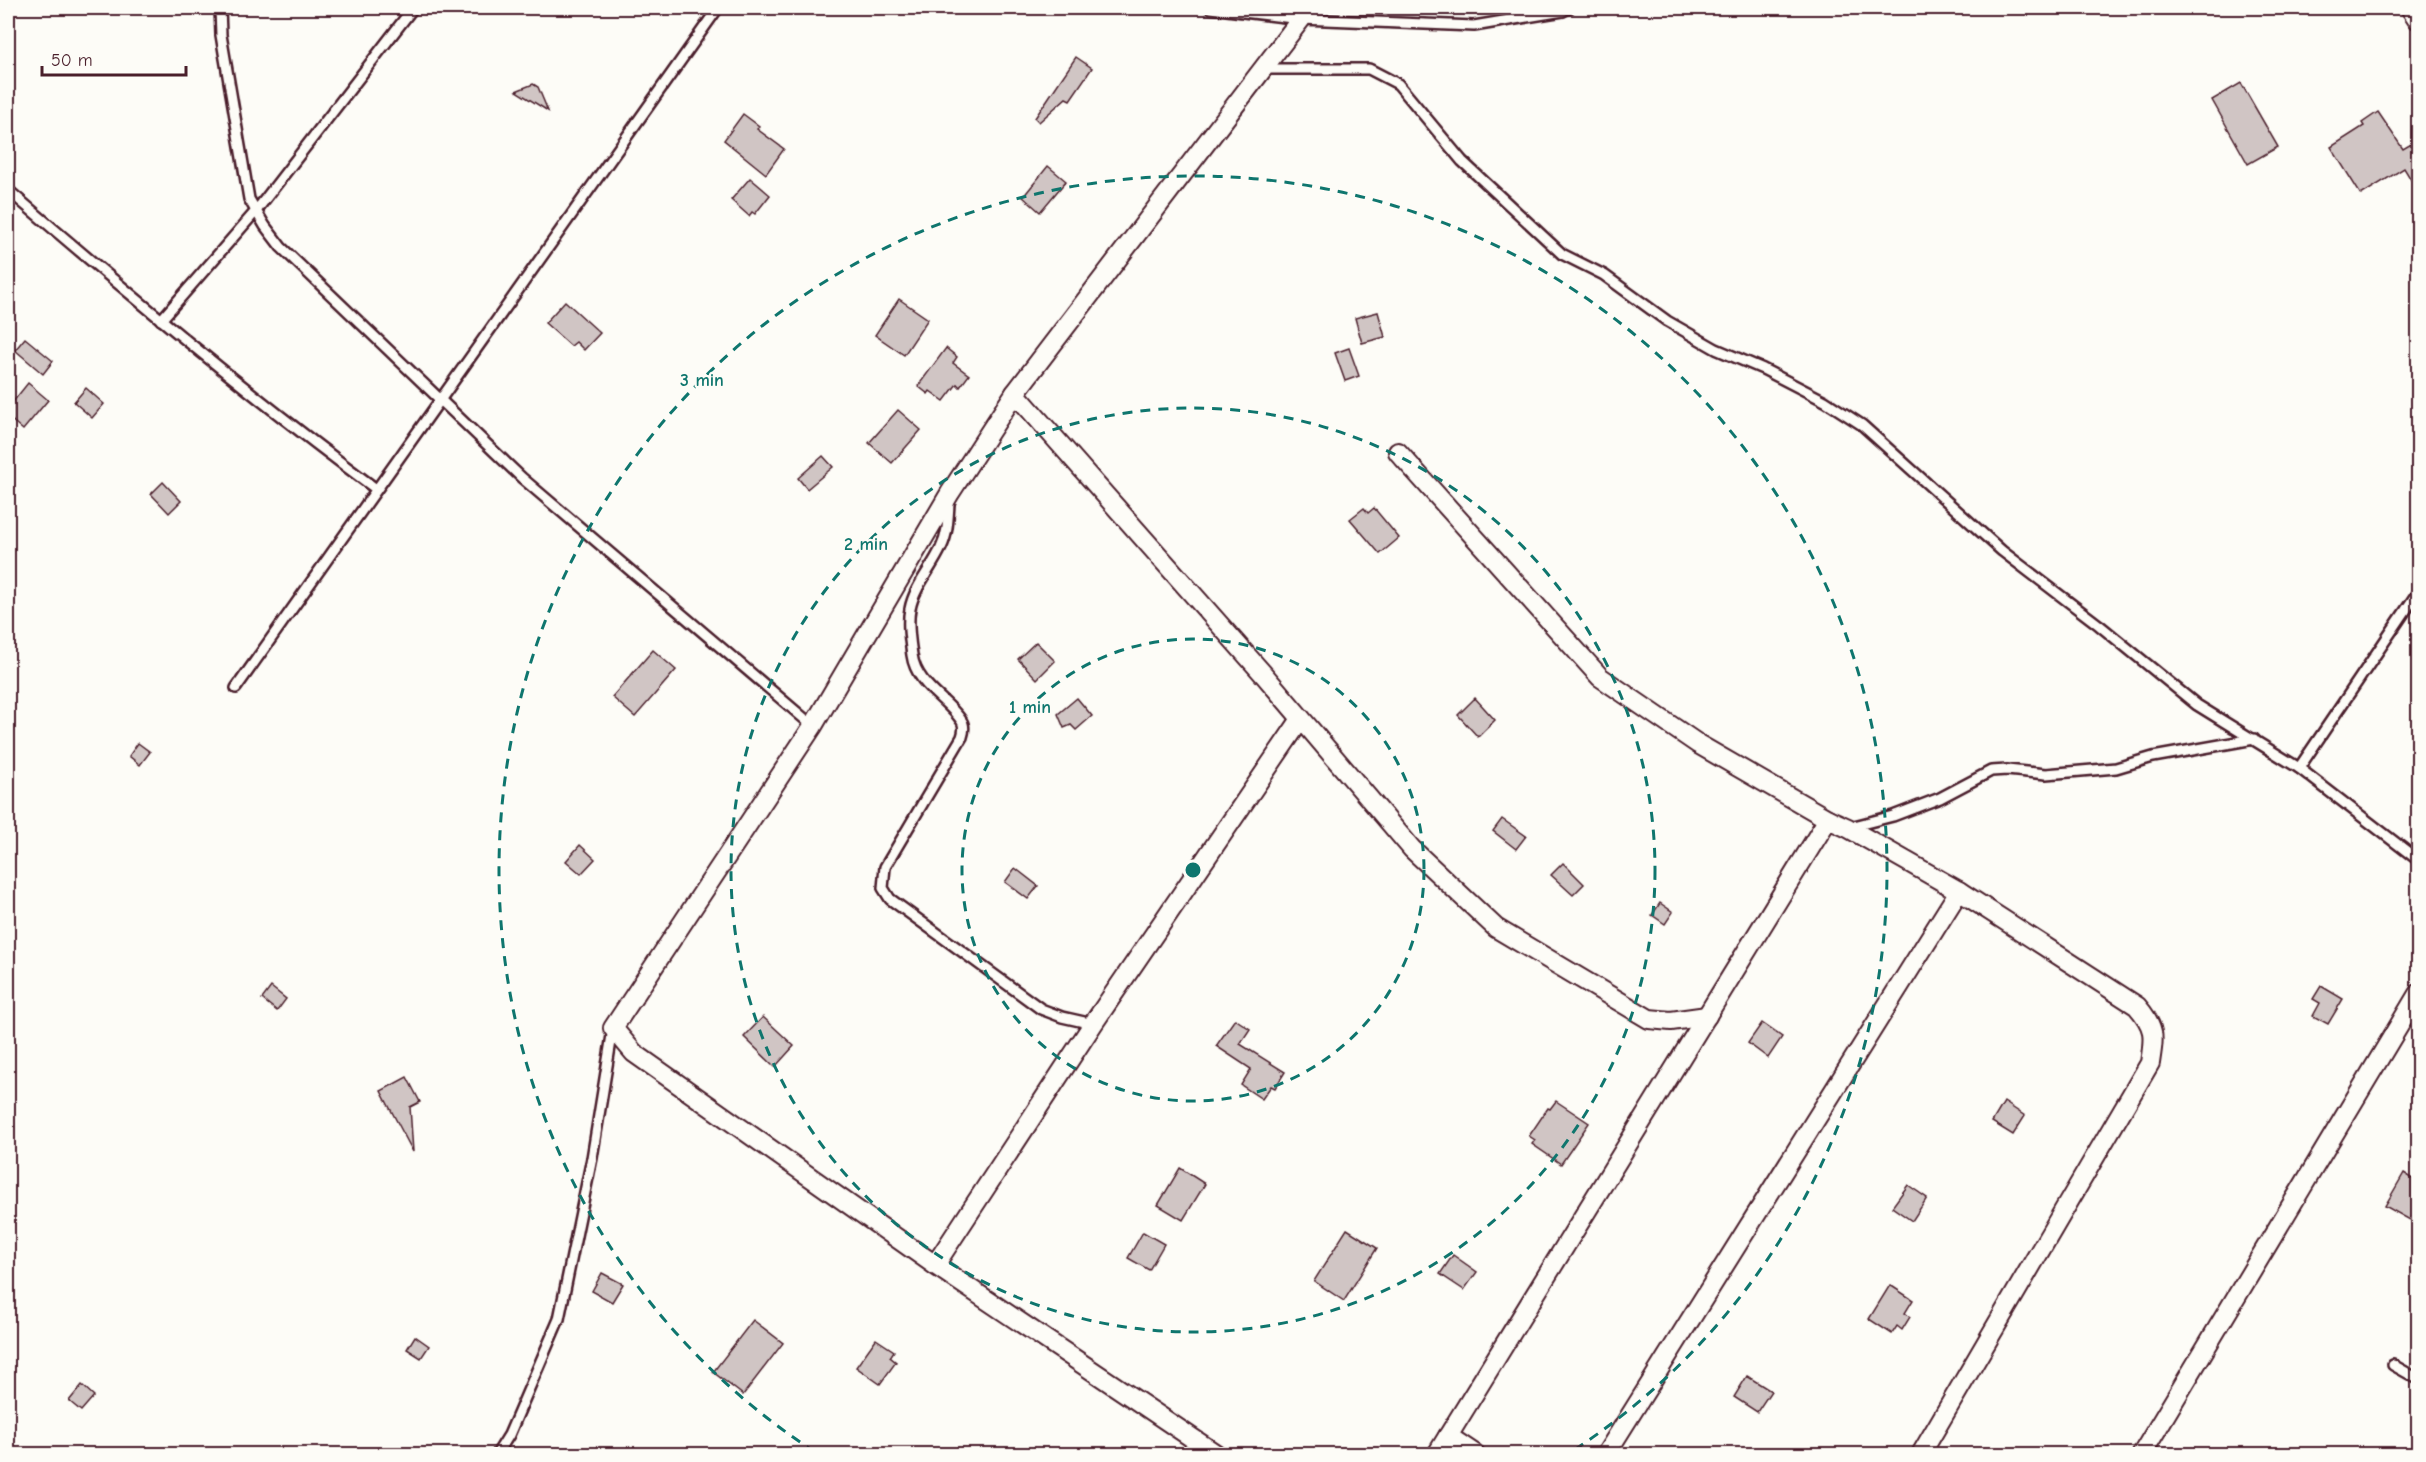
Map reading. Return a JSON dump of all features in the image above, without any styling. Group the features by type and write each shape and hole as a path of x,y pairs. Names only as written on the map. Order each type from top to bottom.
{"street":[{"path":"2410,8 2418,20"},
{"path":"1216,1455 935,1265 634,1053 613,1028 813,726 950,493 1016,393 1301,19"},
{"path":"1016,393 1413,849 1496,928 1649,1019 1671,1021 1707,1016"},
{"path":"1398,452 1600,677 1698,744 1959,891 2137,1006 2148,1019 2154,1031 2150,1063 1921,1455"},
{"path":"935,1265 1093,1024 1301,719"},
{"path":"1437,1455 1828,819"},
{"path":"1606,1455 1959,891"},
{"path":"2142,1455 2418,994"},
{"path":"1448,1436 1475,1455"}],"lane":[{"path":"220,8 221,35 249,199 281,247 522,478 813,726"},
{"path":"161,320 256,211 413,8"},
{"path":"1210,8 1301,19 1474,26 1563,11 1569,8"},
{"path":"236,688 713,9"},
{"path":"1263,69 1369,69 1398,84 1462,161 1562,254 1604,276 1667,321 1716,349 1774,374 1825,401 1862,426 2002,551 2099,625 2197,705 2299,768 2418,860"},
{"path":"8,190 287,423 376,489"},
{"path":"950,493 947,531 941,548 913,600 909,620 912,658 917,670 933,692 961,720 964,729 962,737 885,867 883,888 891,899 1041,1008 1062,1017 1093,1024"},
{"path":"2299,768 2418,592"},
{"path":"1848,828 1893,816 1940,798 1991,771 2007,770 2046,774 2116,768 2153,757 2254,739"},
{"path":"497,1455 509,1435 559,1319 591,1158 613,1028"},
{"path":"2393,1365 2418,1379"}],"building":[{"path":"1076,57 1092,68 1070,100 1066,98 1039,122 1035,118"},
{"path":"2241,83 2278,147 2248,164 2212,100"},
{"path":"533,84 538,87 548,111 516,91"},
{"path":"2378,112 2403,149 2418,140 2418,191 2404,168 2361,195 2331,147 2364,126 2362,123"},
{"path":"743,114 759,126 757,129 784,149 766,174 724,140"},
{"path":"1048,166 1066,181 1040,212 1023,197"},
{"path":"750,178 770,195 755,214 752,212 749,216 731,200"},
{"path":"899,299 928,319 904,355 875,335"},
{"path":"565,301 600,333 584,350 576,342 571,346 545,323"},
{"path":"1378,312 1385,337 1362,343 1355,318"},
{"path":"25,338 53,361 43,374 15,350"},
{"path":"946,348 957,357 953,363 969,375 960,387 957,384 944,401 930,391 928,394 918,386"},
{"path":"1349,348 1359,376 1345,381 1335,353"},
{"path":"28,383 48,400 23,430 8,417 8,408"},
{"path":"86,388 104,404 92,418 74,402"},
{"path":"898,410 921,430 892,463 869,443"},
{"path":"823,456 833,467 807,489 798,478"},
{"path":"163,482 181,501 169,513 151,494"},
{"path":"1364,508 1368,513 1374,508 1399,538 1380,554 1350,519"},
{"path":"1036,642 1055,661 1037,679 1018,659"},
{"path":"653,650 676,670 635,717 612,697"},
{"path":"1077,698 1092,716 1076,730 1071,725 1064,728 1058,714"},
{"path":"1475,698 1495,720 1478,737 1458,715"},
{"path":"138,743 150,752 140,765 129,756"},
{"path":"1502,819 1526,836 1516,849 1493,831"},
{"path":"580,845 595,859 581,874 566,861"},
{"path":"1563,863 1584,884 1573,895 1551,875"},
{"path":"1015,868 1038,886 1028,899 1005,882"},
{"path":"1660,903 1673,912 1665,924 1652,915"},
{"path":"2321,986 2343,999 2328,1024 2313,1016 2320,1003 2313,999"},
{"path":"271,987 286,999 277,1011 262,999"},
{"path":"763,1017 794,1046 775,1067 744,1037"},
{"path":"1235,1019 1250,1029 1240,1044 1285,1072 1275,1088 1271,1086 1262,1099 1241,1085 1251,1069 1216,1046"},
{"path":"1762,1023 1782,1037 1768,1058 1748,1043"},
{"path":"407,1077 420,1102 410,1107 413,1152 381,1091"},
{"path":"1556,1101 1589,1123 1561,1164 1532,1144 1535,1140 1529,1136 1548,1108 1550,1109"},
{"path":"2004,1102 2025,1116 2013,1135 1992,1122"},
{"path":"1180,1168 1205,1184 1183,1220 1158,1205"},
{"path":"2404,1173 2418,1182 2418,1206 2410,1220 2385,1206"},
{"path":"1908,1185 1927,1198 1912,1221 1892,1207"},
{"path":"1347,1229 1377,1248 1344,1301 1314,1281"},
{"path":"1143,1232 1164,1244 1149,1270 1128,1258"},
{"path":"1453,1255 1477,1272 1464,1290 1440,1274"},
{"path":"602,1273 623,1284 612,1302 592,1291"},
{"path":"1890,1285 1913,1300 1905,1313 1910,1317 1902,1330 1897,1326 1892,1334 1869,1319"},
{"path":"753,1320 783,1343 743,1395 713,1372"},
{"path":"415,1336 429,1346 421,1358 407,1349"},
{"path":"876,1339 894,1351 890,1357 896,1362 880,1384 856,1367"},
{"path":"1747,1376 1771,1391 1757,1412 1734,1397"},
{"path":"82,1385 94,1396 81,1411 69,1401"}]}
